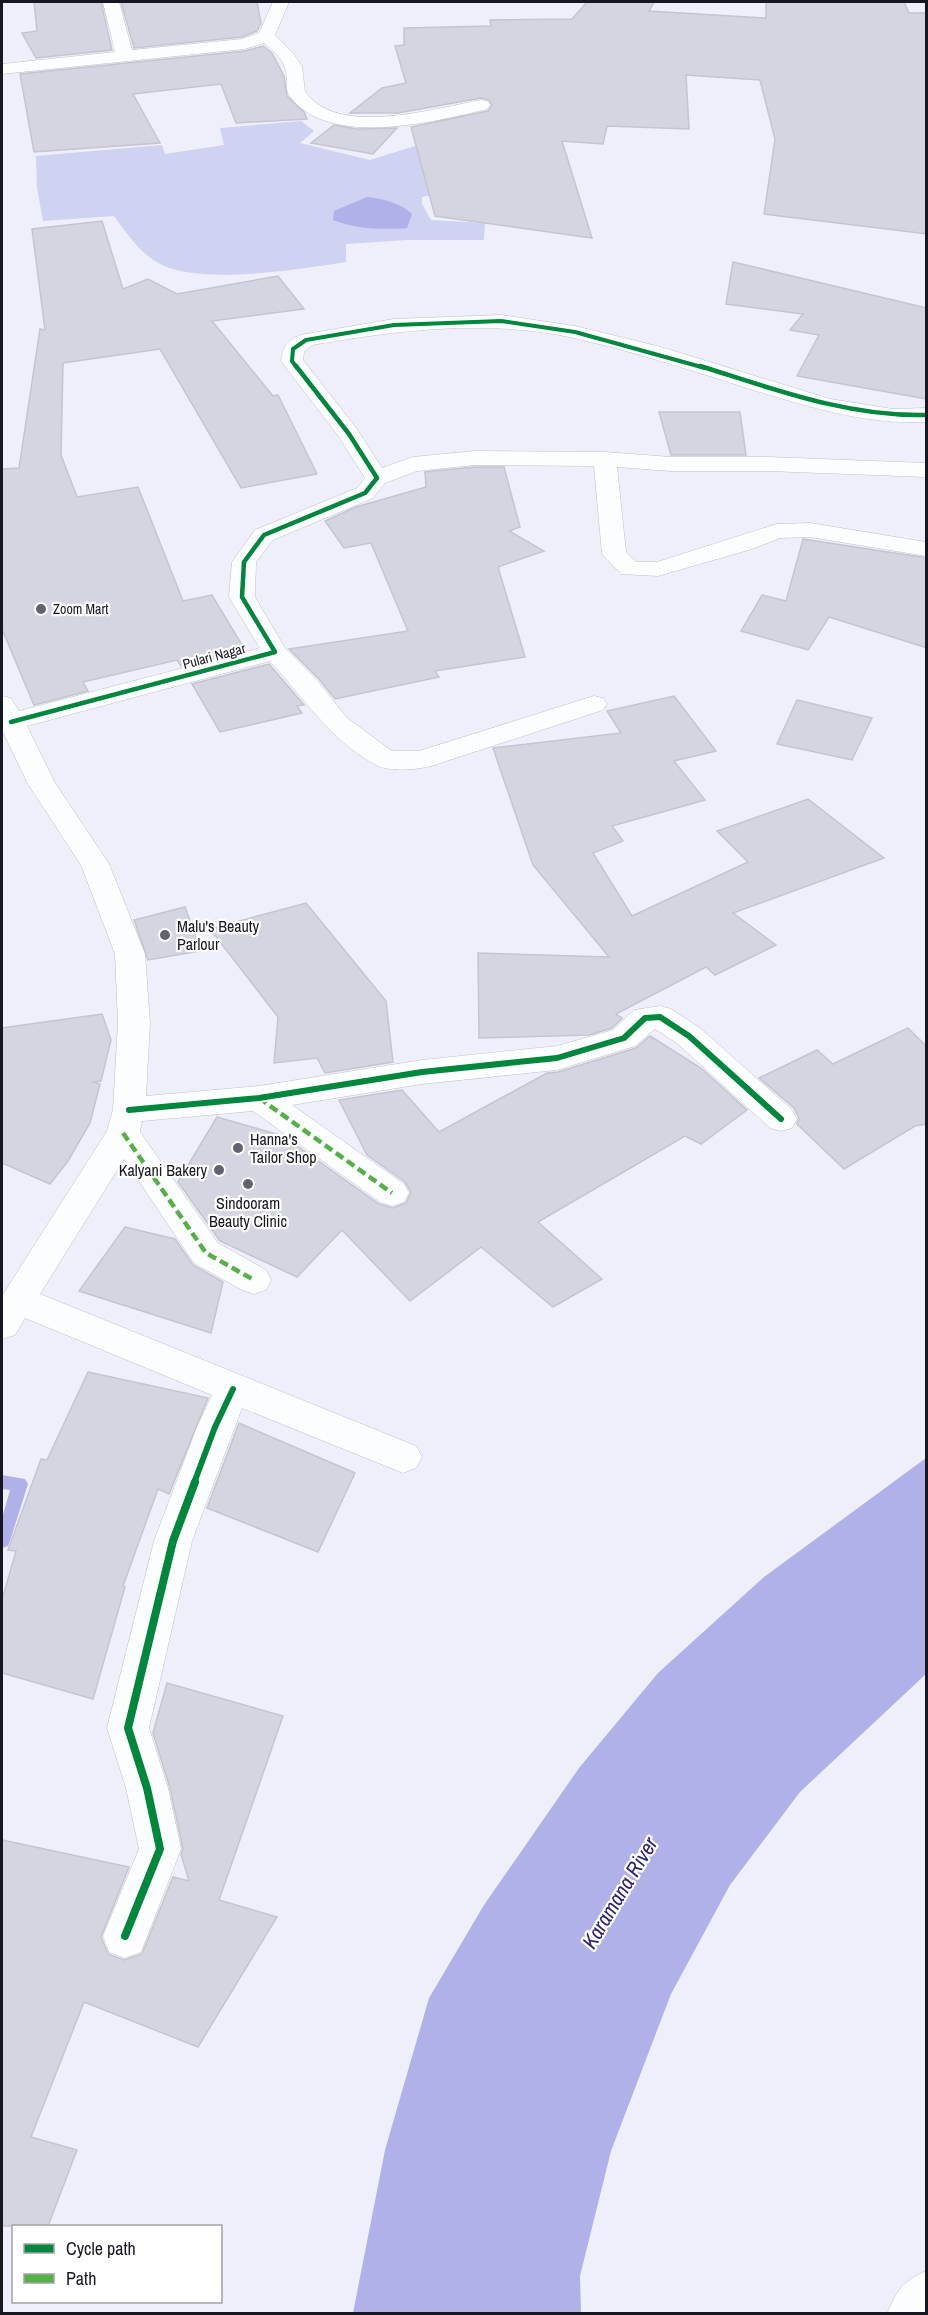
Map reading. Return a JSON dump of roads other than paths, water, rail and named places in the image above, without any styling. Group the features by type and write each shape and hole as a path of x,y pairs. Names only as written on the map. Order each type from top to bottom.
{"street":[{"path":"111,2 125,57"},
{"path":"2,69 245,44 266,36 281,2"},
{"path":"266,36 282,51 295,69 296,92 310,107 333,117 357,122 390,122 481,105"},
{"path":"377,478 349,434 292,361 293,349 306,340 394,325 501,321 537,325 653,352 827,405 893,416 927,415"},
{"name":"Pulari Nagar","path":"6,713 275,652 242,597 244,562 264,535 365,493 377,478 413,464 475,458 605,459 671,464 768,464 927,470"},
{"path":"605,459 614,554 630,569 658,569 743,544 777,531 810,530 927,549"},
{"path":"275,652 308,686 338,724 386,759 421,760 594,704"},
{"path":"6,713 42,784 95,864 130,954 134,1023 126,1122 9,1313 233,1389 403,1457"},
{"path":"126,1122 422,1072 557,1058 624,1038 645,1018 660,1017 689,1036 781,1119"},
{"path":"259,1098 392,1193"},
{"path":"126,1122 206,1253 254,1280"},
{"path":"125,1936 160,1849 147,1788 128,1728 173,1541 215,1427 233,1389"},
{"path":"911,2313 927,2296"}],"water":[{"path":"367,197 391,202 408,210 412,214 407,228 369,228 333,220 334,211"},
{"name":"Karamana River","path":"926,1458 926,1674 800,1792 730,1885 671,1994 611,2151 580,2276 581,2313 353,2313 385,2150 429,1998 484,1905 579,1768 658,1673 764,1577"}],"waterway":[{"path":"2,1482 20,1484 2,1541"}],"place":[{"name":"Zoom Mart","path":"41,609"},
{"name":"Malu's Beauty Parlour","path":"165,935"},
{"name":"Hanna's Tailor Shop","path":"238,1148"},
{"name":"Kalyani Bakery","path":"219,1170"},
{"name":"Sindooram Beauty Clinic","path":"248,1184"}]}
